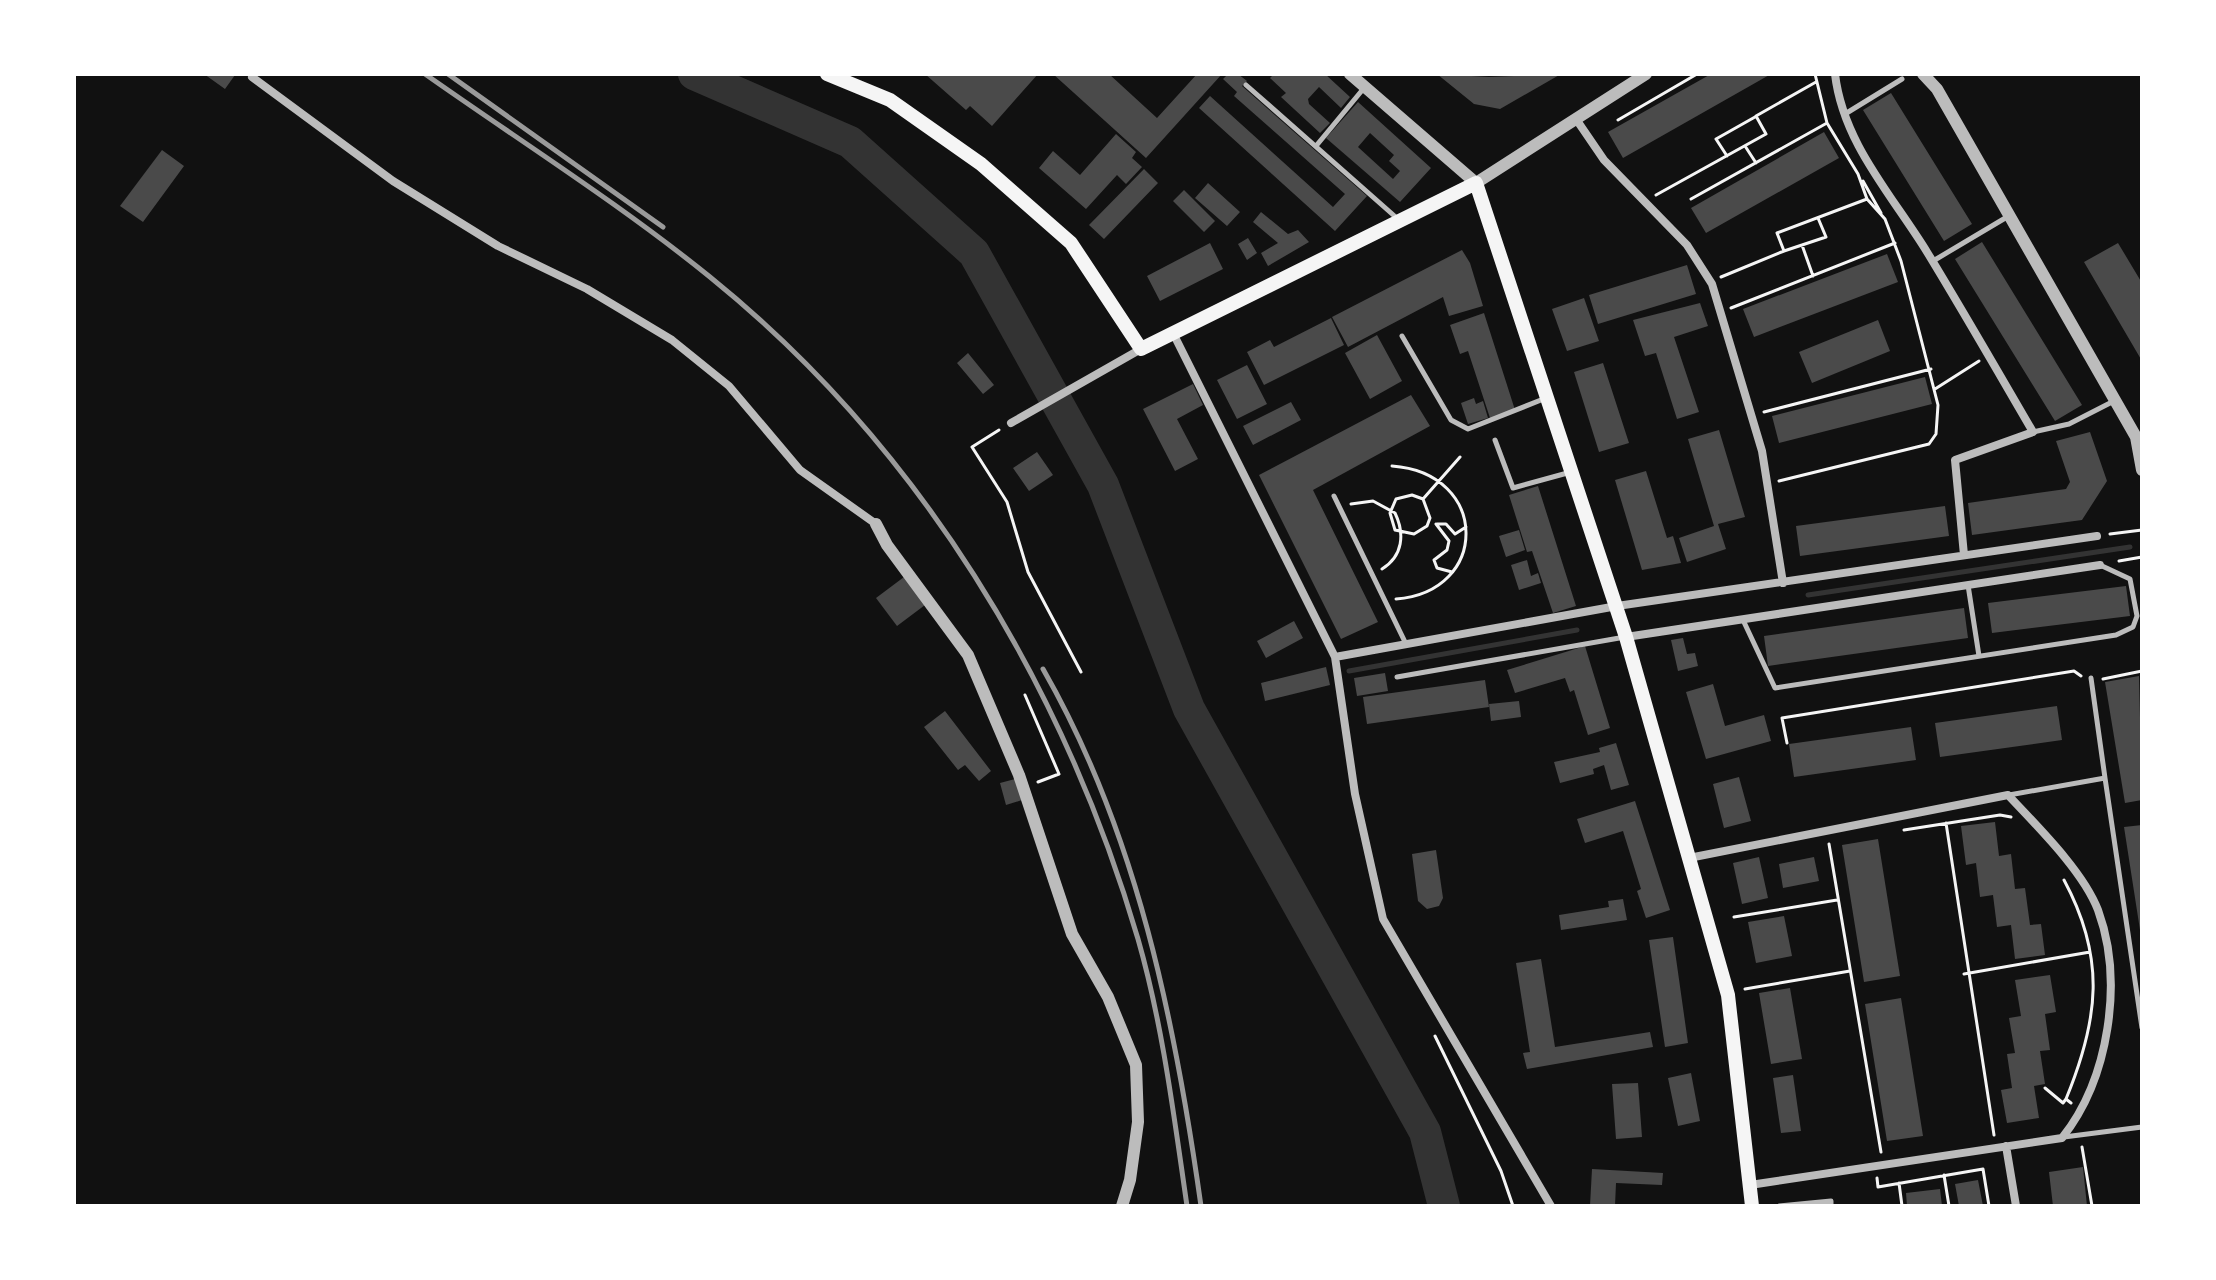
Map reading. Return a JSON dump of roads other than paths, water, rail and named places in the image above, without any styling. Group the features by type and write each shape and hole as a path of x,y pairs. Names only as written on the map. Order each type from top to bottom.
{"main road":[{"path":"830,74 890,100 981,164 1071,243 1141,349 1476,183 1617,606 1728,995 1752,1206"}],"street":[{"path":"1350,74 1476,183 1639,76"},
{"path":"1835,74 1837,99 1871,171 1932,261 2033,432 1955,460 1964,555"},
{"path":"1923,74 1937,89 2116,400 2136,437 2142,470"},
{"path":"252,77 393,181 498,246 587,289 672,340 729,386 800,470 876,524 887,545 968,655 1023,787 1072,934 1108,997 1136,1065 1138,1122 1130,1180 1122,1206"},
{"path":"1576,119 1604,160 1642,203 1687,245 1710,281 1752,416 1768,484 1783,583"},
{"path":"1173,333 1335,657 1355,794 1383,919 1551,1206"},
{"path":"1011,423 1141,349"},
{"path":"1335,657 1617,606 2097,536"},
{"path":"1626,637 2100,565"},
{"path":"1689,858 2008,795 2058,848 2098,909 2110,968 2109,1022 2080,1109 2062,1138 1750,1185"},
{"path":"2006,1146 2016,1206"}],"lane":[{"path":"1845,114 1902,79"},
{"path":"1246,85 1400,220"},
{"path":"1316,146 1365,87"},
{"path":"1932,261 2010,215"},
{"path":"1402,336 1451,420 1468,429 1547,398"},
{"path":"2033,432 2069,424 2116,400"},
{"path":"1495,440 1513,488 1572,472"},
{"path":"1334,496 1406,645"},
{"path":"1742,619 1775,688 2116,635 2133,627 2137,616 2130,579 2100,565"},
{"path":"1968,585 1979,656"},
{"path":"1397,677 1626,637"},
{"path":"2091,680 2142,1028"},
{"path":"2008,795 2105,778"},
{"path":"2062,1138 2142,1127"},
{"path":"1779,1206 1831,1201 1831,1206"}],"waterway":[{"path":"694,74 850,142 974,253 1103,485 1189,709 1425,1132 1444,1206"},
{"path":"1808,595 2130,547"},
{"path":"1349,671 1577,630"}],"railway":[{"path":"425,74 641,224 710,277 785,343 854,416 917,493 974,575 1025,662 1069,751 1107,844 1138,939 1154,1005 1187,1206"},
{"path":"448,74 663,227"},
{"path":"1043,669 1076,732 1104,796 1148,930 1179,1067 1201,1206"}]}
